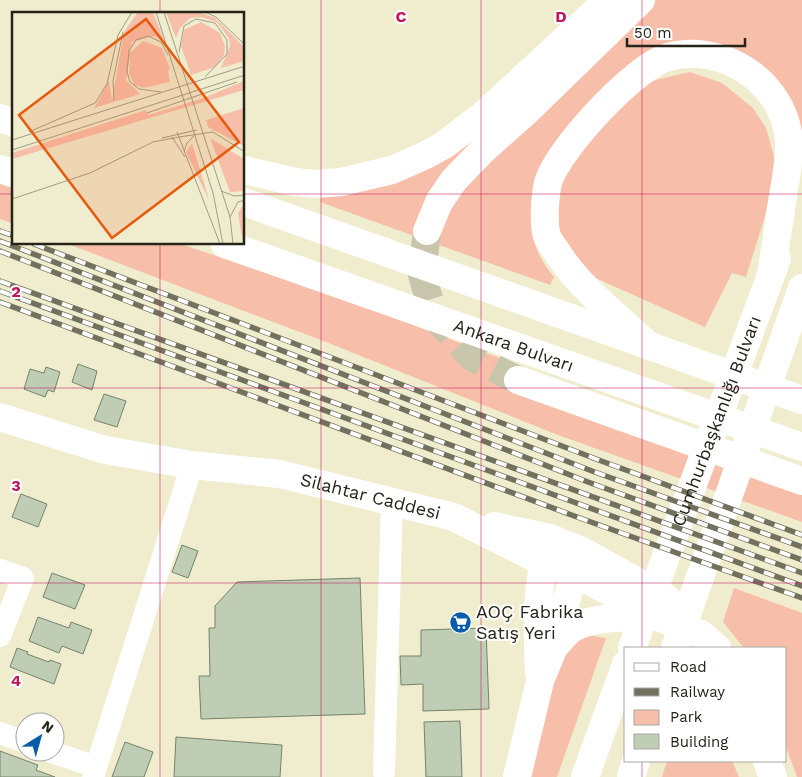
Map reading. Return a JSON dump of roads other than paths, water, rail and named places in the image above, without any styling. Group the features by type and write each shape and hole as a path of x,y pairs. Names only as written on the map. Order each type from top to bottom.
{"main road":[{"path":"245,170 295,182 316,184 341,182 392,170 426,155 444,145 482,116 608,0"},
{"path":"427,231 439,202 454,180 483,150 528,110 641,0"},
{"path":"649,346 586,287 562,261 547,236 545,207 548,182 561,157 594,117 633,78 645,69 668,57 695,54 716,58 736,64 756,76 774,96 786,125 789,139 789,166 771,275"},
{"path":"0,118 12,122"},
{"name":"Cumhurbaşkanlığı Bulvarı","path":"632,647 802,194"},
{"path":"245,202 802,400"},
{"name":"Ankara Bulvarı","path":"228,245 802,447"},
{"name":"Cumhurbaşkanlığı Bulvarı","path":"675,647 802,288"},
{"path":"518,380 802,481"},
{"name":"Silahtar Caddesi","path":"0,417 105,450 192,465 280,474 454,517 577,562"},
{"path":"540,681 537,626 547,550"},
{"path":"577,562 658,617 709,641"},
{"path":"577,562 665,597 709,641"},
{"path":"517,777 540,681 554,647 577,562"},
{"path":"554,647 570,630 588,622 619,618 658,617"},
{"name":"Cumhurbaşkanlığı Bulvarı","path":"585,777 624,669"},
{"path":"630,777 636,762"},
{"path":"767,762 773,777"}],"lane":[{"path":"65,758 94,772 192,465"},
{"path":"384,772 392,502"},
{"path":"0,570 23,578 0,636"},
{"path":"0,733 15,738"}],"tunnel":[{"path":"427,231 422,275 434,316 473,358 518,380"}],"railway":[{"path":"0,231 12,235"},
{"path":"0,241 592,471 802,547"},
{"path":"37,245 596,459 802,535"},
{"path":"0,251 588,482 802,560"},
{"path":"0,281 802,573"},
{"path":"0,291 802,586"},
{"path":"0,302 577,517 802,598"}],"place":[{"name":"AOÇ Fabrika Satış Yeri","path":"460,622"}]}
